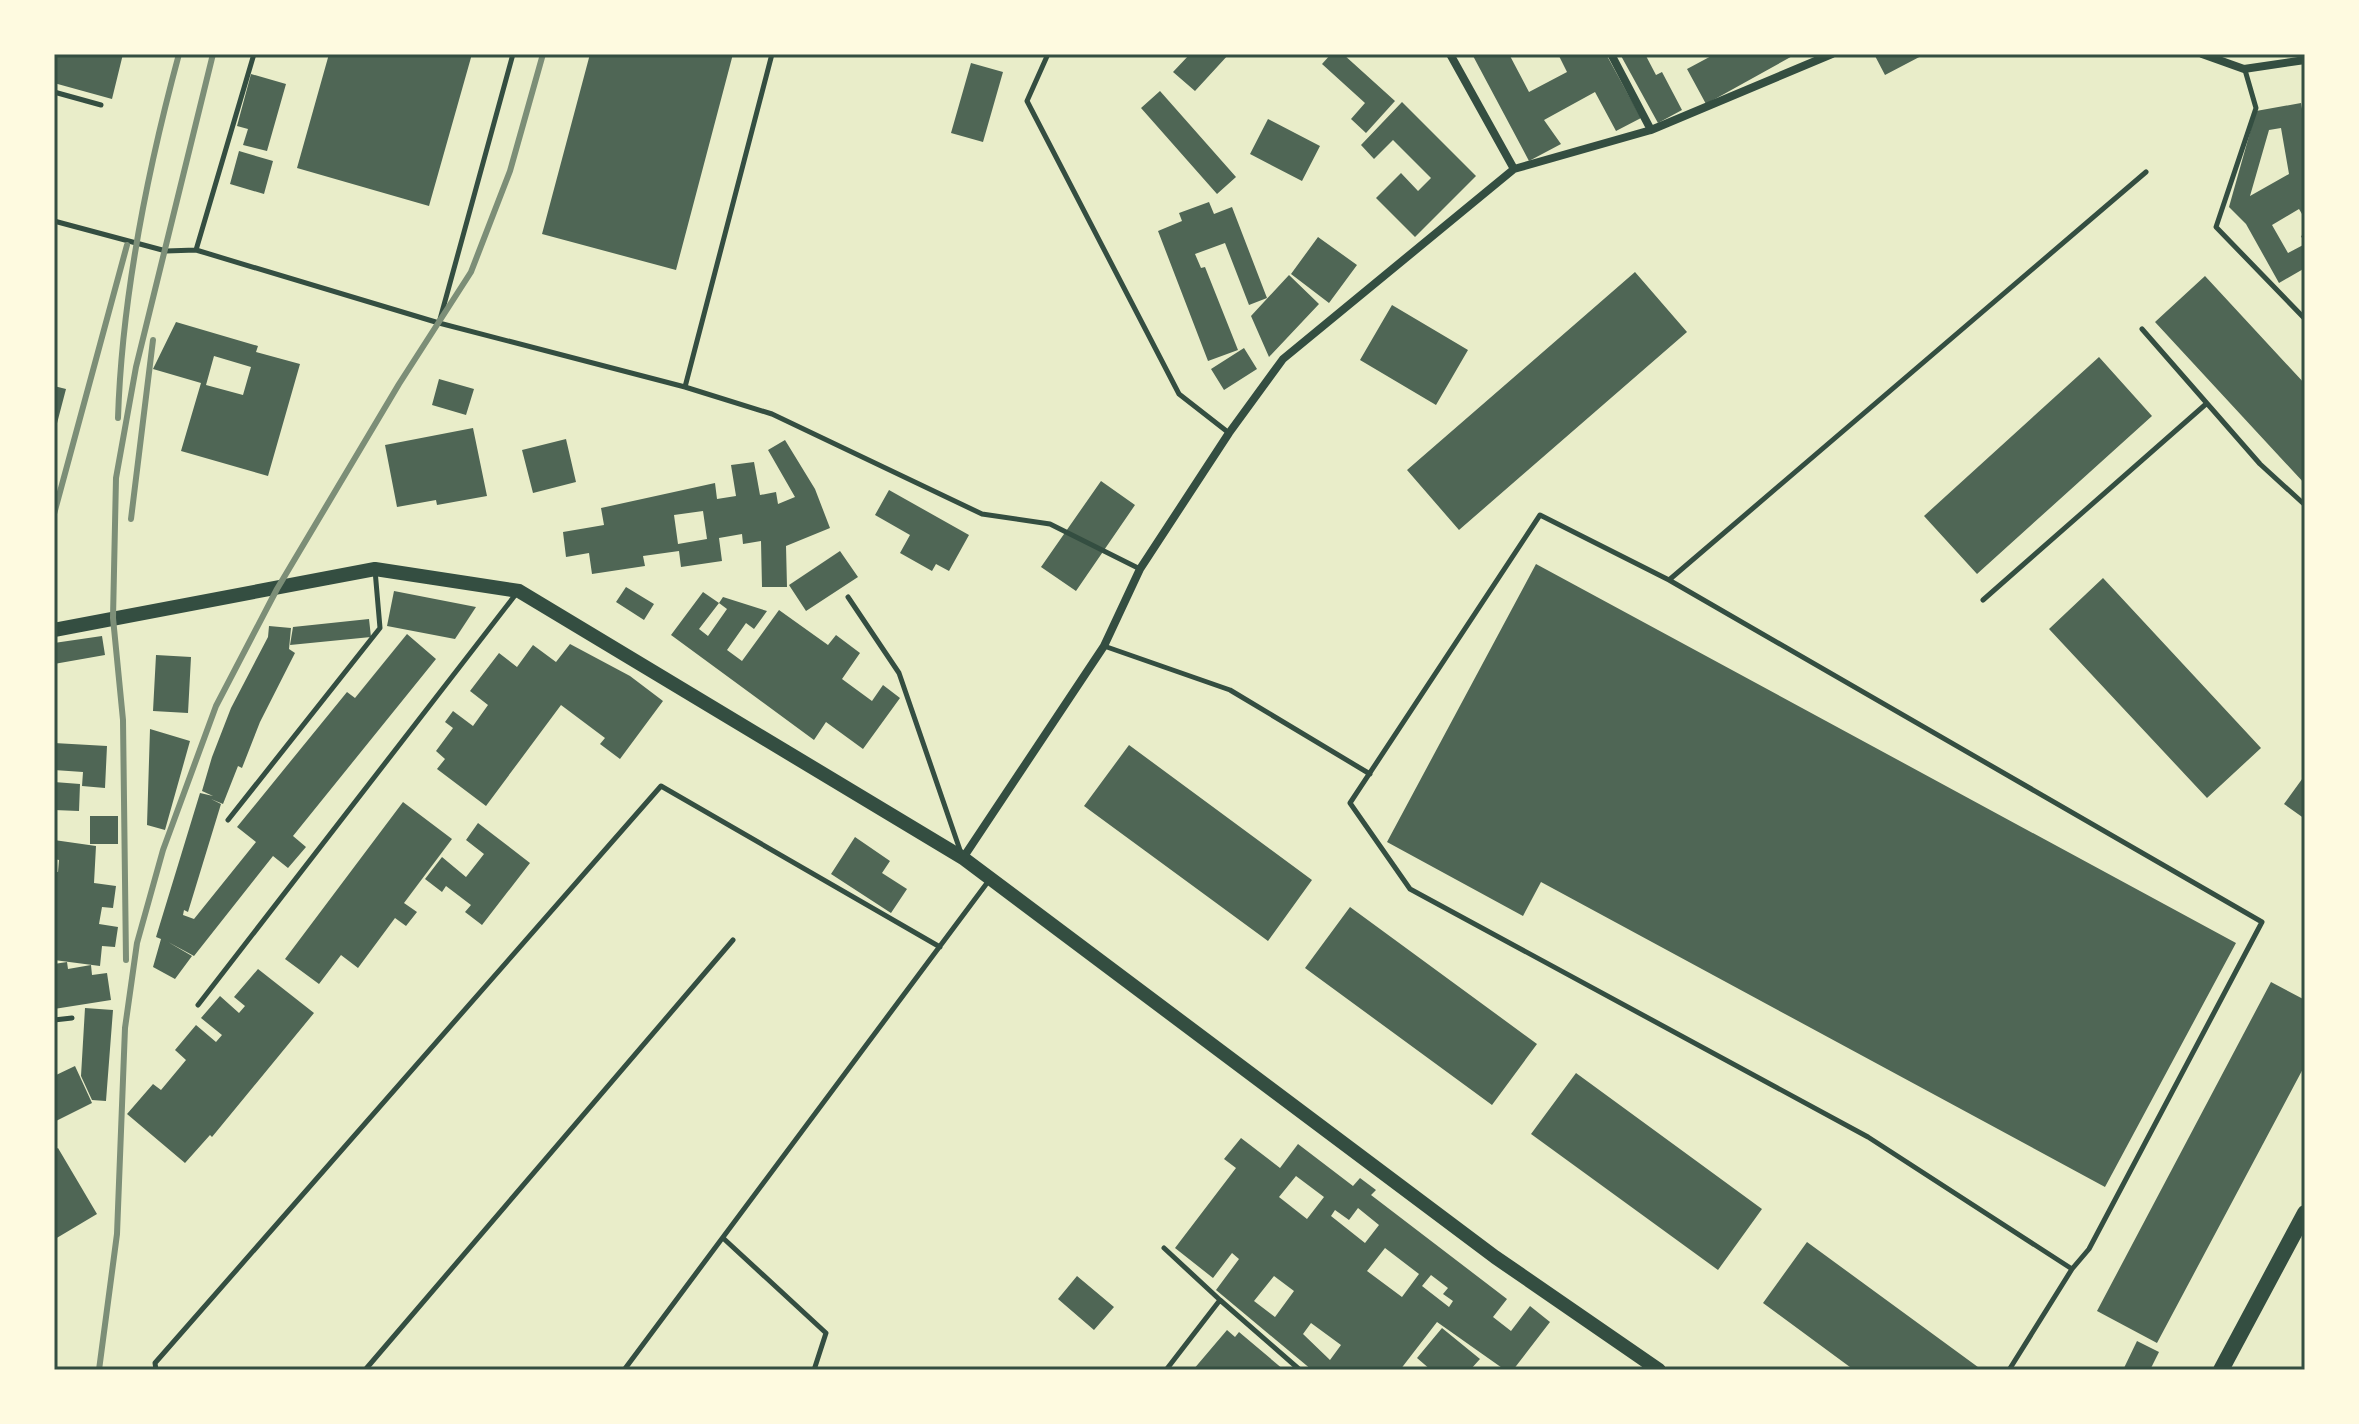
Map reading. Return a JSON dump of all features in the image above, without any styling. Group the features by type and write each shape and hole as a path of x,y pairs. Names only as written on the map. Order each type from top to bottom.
{"main road":[{"path":"2221,1370 2305,1213"}],"street":[{"path":"1450,54 1514,169"},
{"path":"1611,54 1651,130"},
{"path":"963,858 1104,646 1140,569 1229,433 1283,359 1514,169 1651,130 1832,54"},
{"path":"2202,54 2244,69 2305,60"},
{"path":"54,630 375,569 519,591 963,858 1495,1257 1659,1370"}],"lane":[{"path":"196,250 254,54"},
{"path":"439,323 513,54"},
{"path":"685,387 772,54"},
{"path":"1048,54 1027,101 1179,394 1229,433"},
{"path":"2244,69 2256,108 2216,227 2305,319"},
{"path":"54,92 101,105"},
{"path":"1669,580 2146,172"},
{"path":"54,221 166,251 196,250 439,323 685,387 772,414 982,514 1050,524 1140,569"},
{"path":"2142,329 2260,464 2305,505"},
{"path":"1983,600 2206,404"},
{"path":"2009,1370 2072,1269 2089,1249 2262,922 1669,580 1540,515 1350,803 1410,889 1868,1137 2072,1269"},
{"path":"228,820 380,628 375,569"},
{"path":"198,1005 519,591"},
{"path":"848,597 899,673 963,858"},
{"path":"1104,646 1230,690 1370,774"},
{"path":"156,1370 155,1363 661,786 940,947"},
{"path":"624,1370 991,879"},
{"path":"365,1370 733,940"},
{"path":"54,1020 72,1018"},
{"path":"723,1238 826,1333 814,1370"},
{"path":"1164,1248 1300,1370"},
{"path":"1166,1370 1220,1300"}],"building":[{"path":"54,54 123,54 112,99 54,83"},
{"path":"329,54 472,54 429,206 297,168"},
{"path":"590,54 733,54 676,270 542,234"},
{"path":"1190,54 1229,54 1195,91 1173,72"},
{"path":"1331,54 1343,54 1395,101 1366,133 1351,119 1365,103 1322,64"},
{"path":"1472,54 1509,54 1529,92 1567,72 1558,54 1606,54 1641,118 1616,131 1595,92 1544,120 1561,144 1529,161"},
{"path":"1620,54 1645,54 1656,75 1662,72 1682,110 1658,123"},
{"path":"1715,54 1796,54 1706,104 1687,69"},
{"path":"1874,54 1925,54 1885,75"},
{"path":"971,63 1003,72 983,142 951,133"},
{"path":"251,74 286,84 267,151 243,145 248,129 237,126"},
{"path":"1160,91 1236,177 1217,194 1141,108"},
{"path":"1402,102 1476,176 1415,237 1376,198 1401,173 1418,191 1431,178 1393,140 1374,159 1361,145"},
{"path":"2301,103 2305,126 2305,219 2299,209 2272,225 2288,253 2305,244 2305,268 2279,283 2246,224 2229,207 2256,111","holes":["2281,128 2289,174 2250,196 2269,130"]},
{"path":"1268,119 1320,146 1302,181 1250,154"},
{"path":"239,151 273,161 264,194 230,184"},
{"path":"1209,202 1214,214 1232,207 1267,298 1249,305 1225,243 1195,254 1201,268 1205,267 1238,350 1208,361 1158,231 1182,221 1179,213"},
{"path":"1318,237 1357,265 1329,303 1291,274"},
{"path":"1635,272 1687,332 1459,530 1407,470"},
{"path":"1289,275 1319,304 1269,357 1251,316"},
{"path":"2205,276 2305,384 2305,484 2155,322"},
{"path":"1392,305 1468,350 1436,405 1360,360"},
{"path":"176,322 258,346 256,352 300,364 268,476 181,451 201,383 153,369","holes":["214,356 251,367 243,395 206,385"]},
{"path":"1244,348 1257,369 1224,390 1211,369"},
{"path":"2099,357 2152,416 1977,574 1924,516"},
{"path":"439,379 474,389 466,415 432,405"},
{"path":"54,386 66,389 55,431 54,431"},
{"path":"473,428 487,496 437,505 436,500 397,507 385,445"},
{"path":"566,439 576,482 533,493 522,450"},
{"path":"785,440 815,489 830,528 786,546 787,587 762,587 761,541 743,544 742,534 719,538 722,561 681,567 679,551 643,556 645,566 592,574 589,553 566,557 563,532 604,525 601,508 715,483 717,499 736,496 731,465 754,462 760,495 776,492 778,504 795,497 768,450","holes":["703,511 707,539 678,544 674,515"]},
{"path":"1101,481 1135,505 1076,591 1041,567"},
{"path":"889,490 969,535 949,571 936,564 932,571 900,553 910,535 875,515"},
{"path":"840,551 858,577 806,611 789,585"},
{"path":"1536,564 2236,943 2105,1187 1541,882 1523,916 1387,842"},
{"path":"2103,578 2261,748 2207,798 2049,629"},
{"path":"626,587 654,604 644,620 616,602"},
{"path":"394,591 476,607 455,639 387,626"},
{"path":"703,592 719,603 723,597 767,611 754,629 746,623 727,650 742,661 779,610 828,645 836,635 860,653 842,679 872,701 883,685 900,698 863,749 826,722 814,740 671,635","holes":["719,603 727,609 708,636 699,629"]},
{"path":"369,619 371,637 290,645 293,627"},
{"path":"269,626 291,628 289,649 295,653 260,722 242,768 238,766 223,804 211,799 221,804 188,912 184,910 183,915 194,919 256,842 237,827 347,692 355,698 407,634 436,659 293,836 306,847 288,868 273,856 194,956 168,942 192,956 175,979 153,967 161,939 156,937 200,793 213,796 202,791 212,757 231,708 268,637"},
{"path":"102,636 105,655 54,664 54,643"},
{"path":"570,644 630,676 663,701 620,759 600,744 605,738 561,705 486,806 437,769 445,759 436,751 453,728 445,722 453,711 473,726 488,705 470,691 499,653 517,667 533,645 556,662"},
{"path":"156,655 191,657 188,713 153,711"},
{"path":"150,729 190,741 165,830 147,825"},
{"path":"54,743 107,746 105,788 82,786 83,772 54,770"},
{"path":"1129,745 1312,880 1268,941 1084,806"},
{"path":"2305,775 2305,819 2284,804"},
{"path":"54,782 80,784 79,811 54,810"},
{"path":"403,802 452,839 404,903 417,912 406,926 395,918 358,968 341,955 319,984 285,959"},
{"path":"90,816 118,816 118,844 90,844"},
{"path":"478,823 530,863 482,925 465,912 471,905 446,886 442,892 425,879 442,857 466,877 484,854 466,840"},
{"path":"855,837 890,861 882,873 907,889 891,913 831,874"},
{"path":"54,840 96,846 94,883 116,886 113,908 102,907 99,924 118,927 115,947 102,946 100,966 54,960 54,872 58,872 59,860 54,859"},
{"path":"1350,907 1537,1044 1492,1105 1305,968"},
{"path":"67,962 68,969 91,965 92,975 107,973 111,1000 54,1009 54,964"},
{"path":"258,969 314,1013 212,1137 210,1135 185,1163 127,1114 153,1084 161,1090 186,1060 175,1050 196,1025 216,1042 222,1035 201,1018 220,996 239,1013 245,1006 234,997"},
{"path":"2271,982 2305,1000 2305,1065 2157,1343 2097,1311"},
{"path":"85,1008 113,1010 106,1101 92,1100 81,1076"},
{"path":"75,1066 92,1103 54,1122 54,1076"},
{"path":"1576,1073 1762,1209 1718,1270 1531,1134"},
{"path":"1241,1138 1280,1168 1298,1144 1353,1186 1360,1178 1376,1190 1371,1195 1507,1299 1493,1317 1511,1331 1530,1306 1550,1322 1513,1370 1505,1370 1437,1322 1400,1370 1312,1370 1216,1290 1239,1259 1232,1253 1213,1278 1175,1248 1236,1168 1224,1159","holes":["1296,1176 1324,1197 1307,1219 1279,1197","1358,1208 1379,1225 1365,1243 1331,1216 1335,1210 1349,1220","1385,1248 1419,1274 1402,1297 1367,1271","1431,1275 1448,1288 1443,1294 1453,1301 1449,1307 1422,1286","1274,1276 1294,1291 1275,1317 1254,1301","1311,1323 1341,1345 1330,1360 1303,1334"]},
{"path":"58,1148 97,1214 55,1239 54,1150"},
{"path":"1807,1242 1982,1370 1854,1370 1763,1303"},
{"path":"1077,1276 1114,1307 1094,1330 1058,1299"},
{"path":"1442,1328 1480,1359 1470,1370 1431,1370 1417,1358"},
{"path":"1227,1330 1235,1337 1239,1332 1284,1370 1193,1370"},
{"path":"2137,1341 2159,1352 2150,1370 2123,1370"}],"railway":[{"path":"118,418 120,372 138,234 179,54"},
{"path":"126,960 123,720 113,618 116,478 136,367 213,54"},
{"path":"99,1370 117,1234 125,1028 137,943 163,850 216,706 277,589 399,384 471,272 510,171 543,54"},
{"path":"54,514 127,245"},
{"path":"131,519 153,340"}]}
